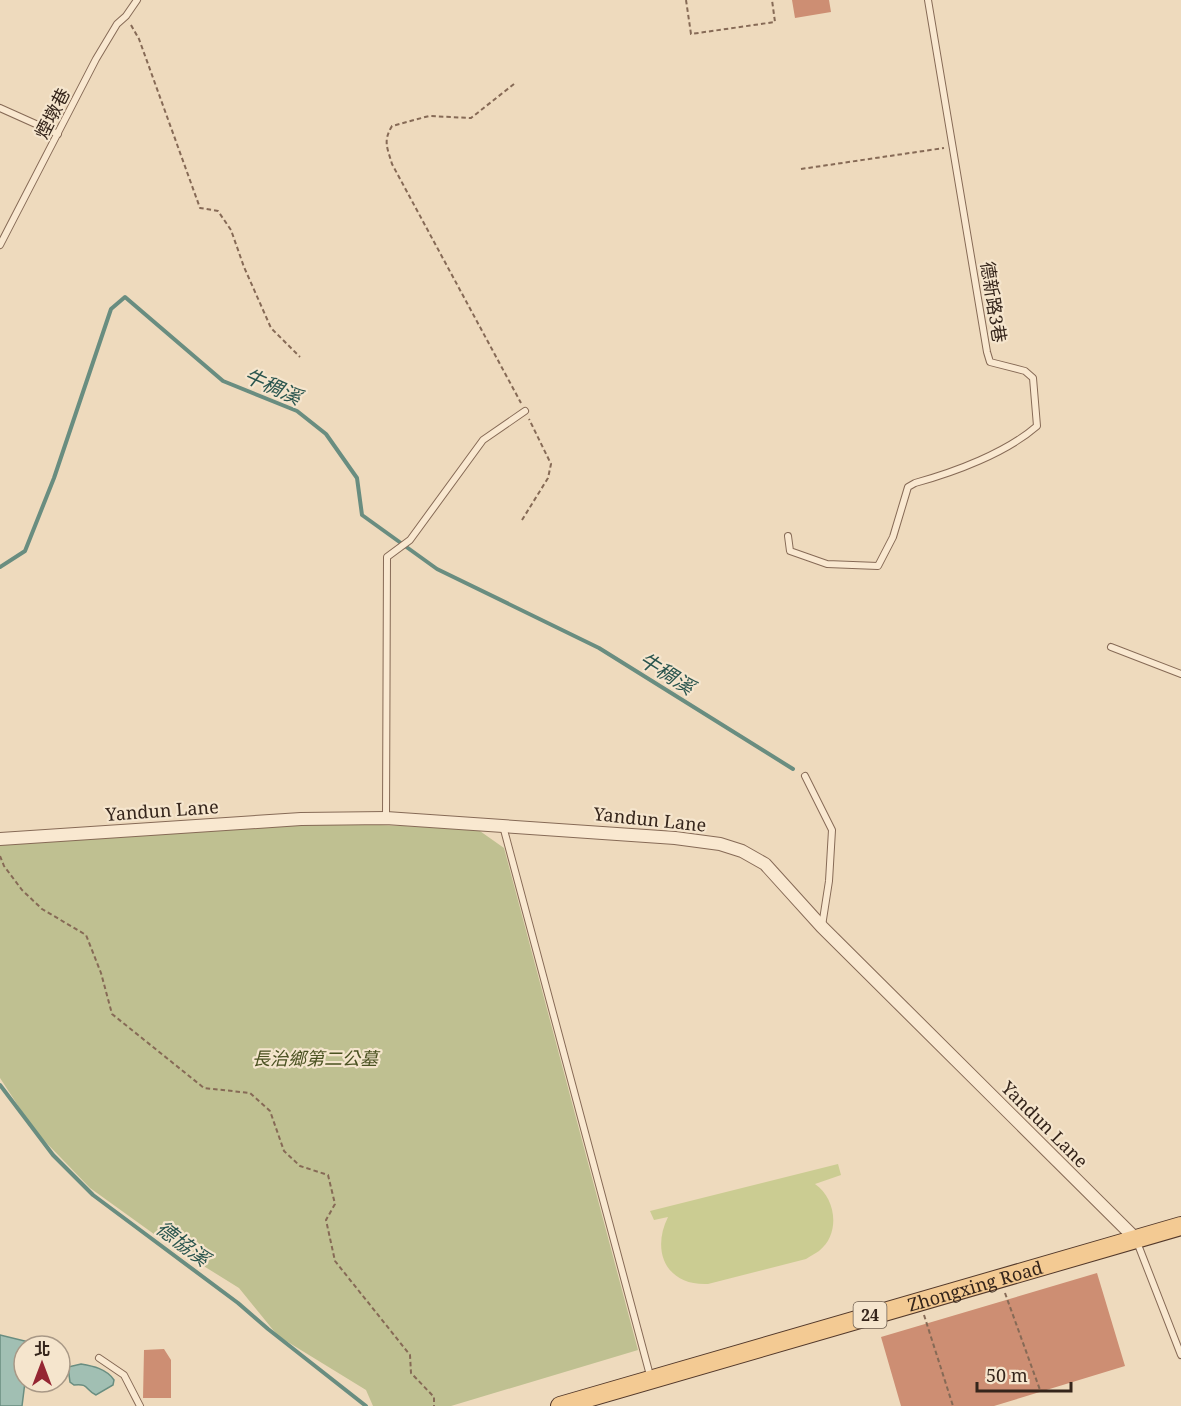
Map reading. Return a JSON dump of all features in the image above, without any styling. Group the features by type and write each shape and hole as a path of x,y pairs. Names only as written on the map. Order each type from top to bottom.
{"main road":[{"name":"Zhongxing Road","path":"560,1406 1181,1226"}],"street":[{"name":"Yandun Lane","path":"0,839 301,819 386,818 675,838 720,844 742,851 765,864 822,927 1136,1239"}],"lane":[{"name":"煙墩巷","path":"0,245 96,59 117,24 137,0"},
{"name":"德新路3巷","path":"788,536 790,550 827,564 878,566 893,537 908,487 973,463 1025,436 1037,426 1033,378 1025,371 990,362 987,352 928,0"},
{"path":"0,108 58,134"},
{"path":"386,818 387,557 410,540 483,440 525,411"},
{"path":"1111,648 1181,674"},
{"path":"805,776 832,830 822,927"},
{"path":"503,825 651,1379"},
{"path":"1136,1239 1181,1355"},
{"path":"99,1358 124,1375 140,1406"}],"path":[{"path":"686,0 691,34 775,22 772,0"},
{"path":"126,16 139,39 200,208 218,211 231,230 244,267 271,328 300,357"},
{"path":"514,84 471,118 429,116 392,126 387,135 386,146 392,164 525,411 551,464 548,478 522,520"},
{"path":"801,169 954,147"},
{"path":"0,856 4,866 22,890 42,909 86,935 101,973 112,1014 204,1088 250,1093 270,1111 284,1151 300,1166 328,1175 335,1204 327,1220 335,1261 410,1355 411,1373 434,1397 434,1406"},
{"path":"999,1278 1040,1390"},
{"path":"920,1300 953,1406"}],"green space":[{"name":"長治鄉第二公墓","path":"308,822 477,829 504,848 638,1350 451,1406 373,1406 366,1390 278,1336 239,1288 165,1242 90,1188 34,1130 0,1078 0,842"},
{"path":"838,1164 841,1175 815,1184 828,1198 831,1207 833,1226 831,1235 819,1251 806,1259 708,1284 682,1279 672,1273 666,1264 661,1242 668,1217 654,1220 650,1211"}],"shaded area":[{"path":"0,1335 12,1338 12,1394 24,1394 22,1406 0,1406"},
{"path":"81,1364 104,1371 114,1380 113,1385 96,1395 85,1386 74,1385 72,1384 72,1366"}],"building":[{"path":"792,0 829,0 831,12 795,18"},
{"path":"1097,1273 1125,1366 994,1406 901,1406 881,1337"},
{"path":"164,1349 171,1360 171,1398 143,1398 144,1350"}],"waterway":[{"name":"牛稠溪","path":"0,567 25,551 54,478 111,309 125,297 223,381 297,411 326,434 357,478 362,515 437,569 599,648 793,769"},
{"name":"德協溪","path":"0,1085 53,1155 93,1195 238,1303 366,1406"}]}
